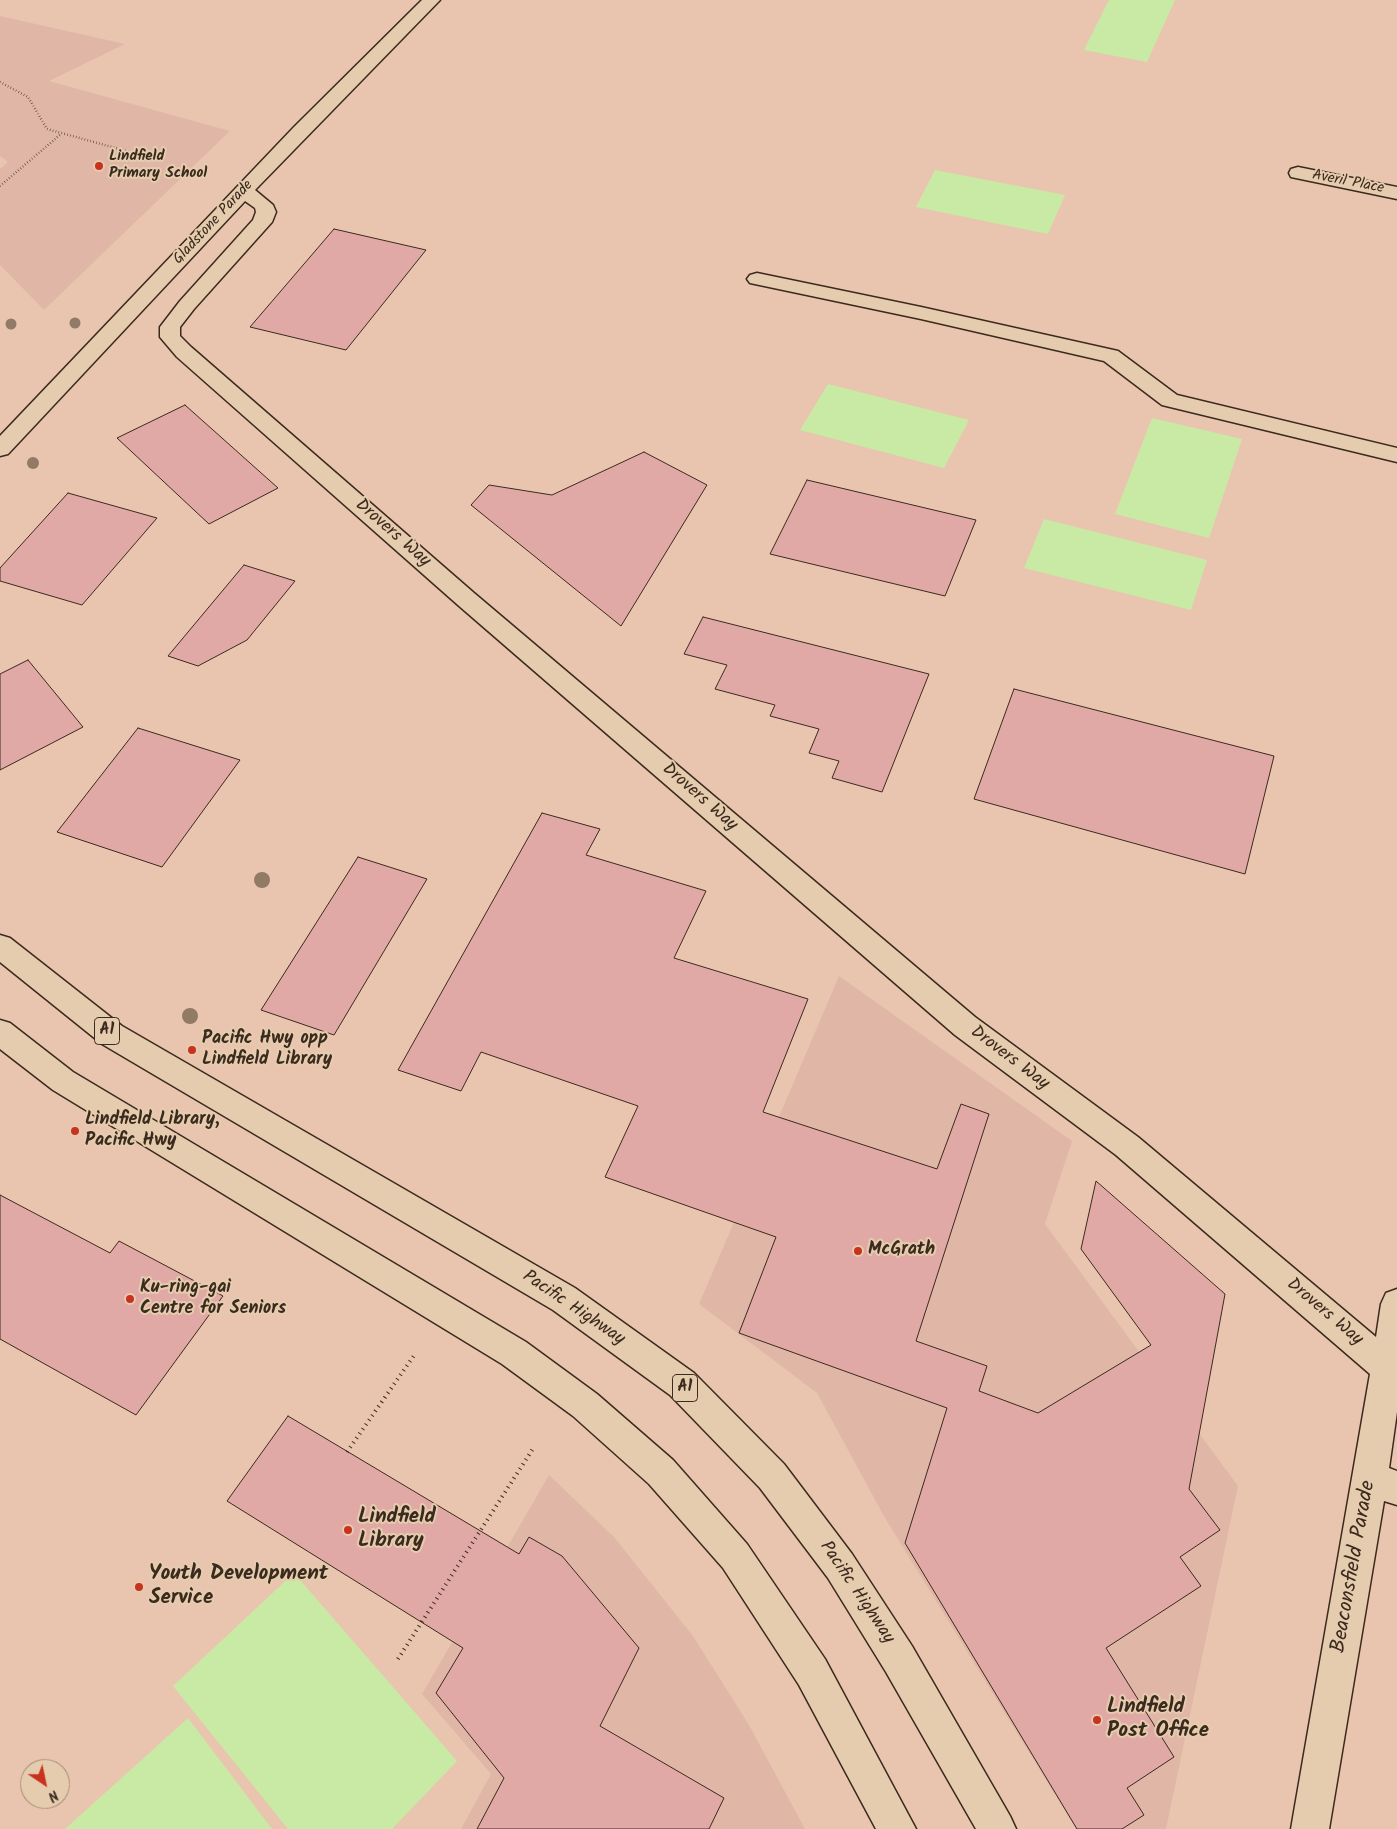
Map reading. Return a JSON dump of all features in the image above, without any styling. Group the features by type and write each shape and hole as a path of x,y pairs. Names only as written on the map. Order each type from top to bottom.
{"main road":[{"name":"Gladstone Parade","path":"0,449 244,190 432,0"},
{"name":"Averil Place","path":"1298,173 1397,193"},
{"name":"Drovers Way","path":"244,190 263,205 266,212 262,222 249,238 170,327 170,337 184,352 466,599 965,1026 1127,1146 1388,1368"},
{"path":"757,279 921,313 1112,356 1170,400 1397,455"},
{"name":"Pacific Highway","path":"0,946 112,1035 564,1299 682,1384 772,1476 840,1566 899,1659 997,1829"},
{"path":"0,1032 64,1081 324,1240 514,1353 585,1405 661,1472 735,1556 752,1581 812,1672 897,1829"},
{"name":"Beaconsfield Parade","path":"1310,1829 1384,1484 1388,1368 1397,1304"}],"path":[{"path":"0,82 28,97 47,129 148,157 152,153"},
{"path":"0,186 62,134"},
{"path":"108,147 113,142"},
{"path":"347,1452 415,1354"},
{"path":"398,1659 534,1447"}],"shaded area":[{"name":"Lindfield Primary School","path":"0,16 125,44 49,81 230,131 44,310 0,265 0,169 8,162 0,156"},
{"path":"839,976 1072,1141 1045,1224 1238,1486 1166,1829 1076,1829 885,1518 817,1393 699,1304"},
{"path":"549,1475 614,1537 693,1636 749,1725 805,1829 461,1829 491,1774 422,1694"}],"green space":[{"path":"1109,0 1175,0 1147,62 1084,50"},
{"path":"935,170 1065,195 1048,234 916,207"},
{"path":"828,384 969,420 944,468 800,430"},
{"path":"1152,418 1242,439 1209,538 1115,514"},
{"path":"1044,519 1207,560 1191,610 1024,568"},
{"path":"294,1573 457,1761 392,1829 288,1829 173,1686"},
{"path":"188,1718 272,1829 65,1829"}],"building":[{"path":"334,229 426,250 346,350 250,327"},
{"path":"185,405 278,488 209,524 117,438"},
{"path":"644,452 707,485 621,626 471,505 489,485 552,495"},
{"path":"807,480 976,520 945,596 770,554"},
{"path":"68,493 157,518 82,605 0,581 0,568"},
{"path":"244,565 295,581 247,640 198,666 168,656"},
{"path":"703,617 929,674 882,792 832,778 839,761 809,753 819,729 770,716 775,705 715,689 727,665 684,654"},
{"path":"28,660 83,727 0,770 0,674"},
{"path":"1014,689 1274,756 1245,874 974,799"},
{"path":"138,728 240,760 162,867 57,832"},
{"path":"542,813 600,829 586,855 706,891 674,958 808,999 763,1112 937,1169 961,1104 989,1114 916,1341 987,1366 979,1391 1038,1413 1151,1345 1081,1249 1096,1181 1225,1294 1189,1489 1220,1530 1180,1557 1201,1586 1106,1648 1174,1757 1127,1788 1144,1815 1122,1829 1077,1829 905,1543 947,1408 739,1333 776,1237 605,1177 638,1106 481,1052 461,1091 398,1070"},
{"path":"358,857 427,879 334,1035 261,1010"},
{"path":"0,1195 110,1253 119,1241 223,1296 136,1415 0,1339"},
{"path":"288,1416 519,1554 529,1537 562,1556 639,1648 600,1726 724,1798 709,1829 477,1829 504,1778 436,1693 463,1648 227,1501"}],"place":[{"name":"Lindfield Primary School","path":"99,166"},
{"name":"Pacific Hwy opp Lindfield Library","path":"192,1050"},
{"name":"Lindfield Library, Pacific Hwy","path":"75,1131"},
{"name":"McGrath","path":"858,1251"},
{"name":"Ku-ring-gai Centre for Seniors","path":"130,1299"},
{"name":"Lindfield Library","path":"348,1530"},
{"name":"Youth Development Service","path":"139,1587"},
{"name":"Lindfield Post Office","path":"1097,1720"}]}
